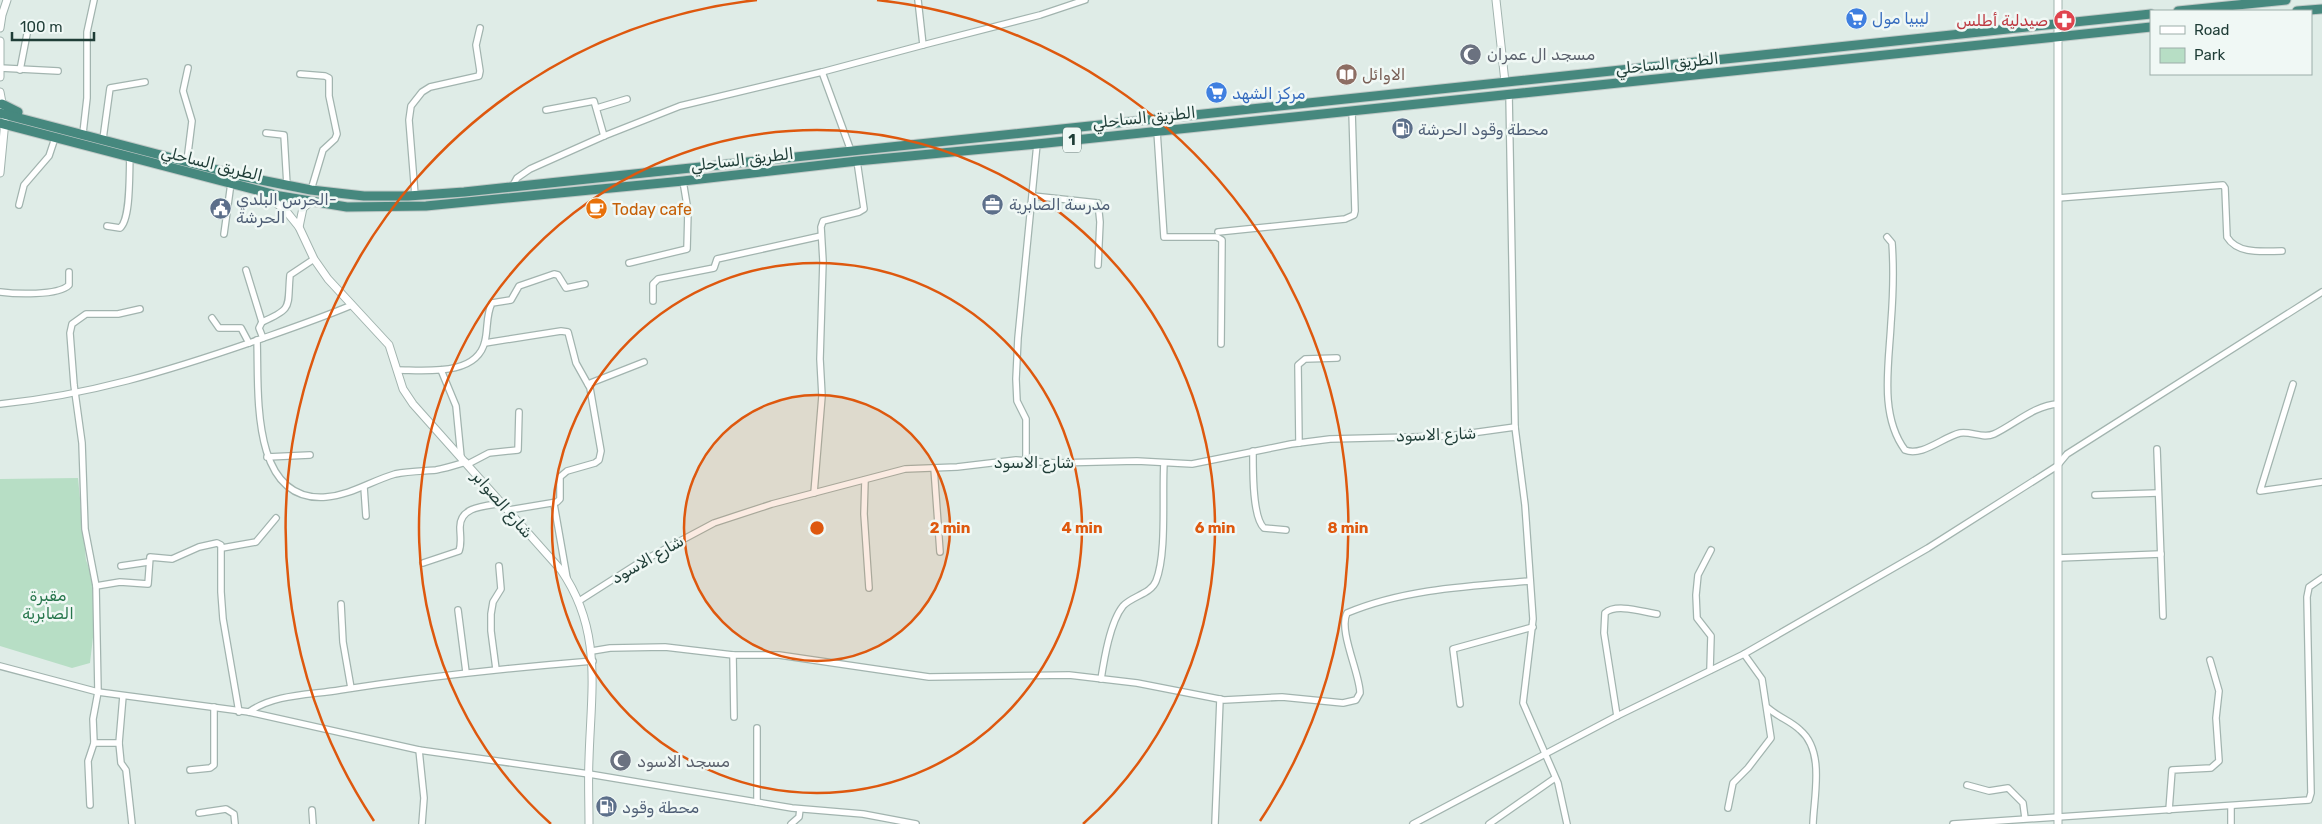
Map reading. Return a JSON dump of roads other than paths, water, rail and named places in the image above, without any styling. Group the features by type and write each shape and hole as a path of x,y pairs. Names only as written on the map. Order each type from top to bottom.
{"highway":[{"path":"2188,10 2286,0"},
{"path":"2310,10 2322,9"},
{"name":"الطريق الساحلي","path":"2,110 60,128 287,186 364,196 415,195 512,187 2150,14"},
{"name":"الطريق الساحلي","path":"2,124 310,202 347,207 426,206 684,181 857,161 1037,144 2150,27"},
{"path":"1192,115 1193,127"},
{"path":"595,178 596,189"}],"street":[{"path":"0,28 7,0"},
{"path":"83,133 87,98 87,32 94,0"},
{"path":"918,0 923,45"},
{"path":"512,187 517,178 530,169 604,136 680,106 822,72 1040,15 1085,0"},
{"path":"1496,0 1505,82"},
{"path":"2058,0 2058,820"},
{"path":"415,195 409,120 411,106 422,92 430,88 479,76 476,45 480,28"},
{"path":"20,70 27,34"},
{"path":"0,41 0,77"},
{"path":"0,68 58,71"},
{"path":"187,161 192,121 183,90 188,68"},
{"path":"822,72 851,151"},
{"path":"300,74 329,78 329,96 337,134 336,140 323,150 311,190"},
{"path":"104,139 110,88 145,82"},
{"path":"0,92 2,110 0,173"},
{"path":"1509,94 1516,428 1525,505 1533,627 1523,703 1556,778 1567,824"},
{"path":"546,110 591,100 595,102 604,136"},
{"path":"597,108 627,100"},
{"path":"1218,232 1345,219 1354,215 1352,111"},
{"path":"1157,131 1164,237 1217,236 1222,240 1221,344"},
{"path":"266,133 284,135 287,186"},
{"path":"19,205 24,185 49,156 56,138"},
{"path":"1026,460 1026,419 1017,401 1016,379 1018,338 1037,144"},
{"path":"107,226 120,228 124,224 128,208 130,157"},
{"path":"814,493 822,389 820,359 823,261 822,221 859,212 864,209 857,161"},
{"path":"629,263 687,249 688,211 684,181"},
{"path":"224,234 231,183"},
{"path":"2058,198 2223,185 2225,188 2227,237 2229,240 2244,249 2282,252"},
{"name":"شارع الصوابر","path":"258,190 286,210 299,227 314,258 328,279 389,345 403,389 413,404 503,503 568,580 579,601 593,661 589,824"},
{"path":"1033,196 1098,203 1100,222 1098,265"},
{"path":"299,227 303,208 310,202"},
{"path":"653,301 653,284 658,279 714,268 718,259 821,236"},
{"path":"1887,237 1892,243 1893,296 1888,392 1894,426 1905,450 1909,452 1924,449 1962,433 1993,435 2045,406 2058,404"},
{"path":"314,258 290,275 287,307 282,313 262,322 259,328 261,427 267,457 274,470 296,491 306,496 327,497 364,487 395,474 437,470 489,453 518,450 519,412"},
{"path":"246,270 262,322"},
{"path":"0,292 21,294 61,290 69,285 69,272"},
{"path":"397,370 441,370 454,368 478,357 485,342 492,303 511,300 519,286 554,274 558,275 566,288 585,284"},
{"path":"1413,824 1617,716 1744,654 1928,548 2057,466 2067,454 2322,292"},
{"path":"0,404 75,394 180,367 308,324 352,305"},
{"path":"90,805 88,761 94,743 93,719 98,692 96,586 84,529 83,465 70,333 72,324 86,314 118,314 140,309"},
{"path":"212,318 219,328 241,328 249,343"},
{"path":"485,342 561,331 568,332 576,363 588,384 601,457 595,463 562,474 559,481 560,499 554,504 509,510"},
{"path":"1299,443 1298,365 1305,360 1337,358"},
{"path":"588,384 644,362"},
{"path":"441,370 456,406 465,461"},
{"path":"2293,384 2260,491 2322,482"},
{"name":"شارع الاسود","path":"579,601 636,564 696,531 749,511 905,469 1026,460 1055,463 1137,461 1176,465 1206,463 1299,443 1348,437 1450,436 1516,428"},
{"path":"2157,448 2163,616"},
{"path":"1253,452 1255,496 1260,524 1264,528 1286,530"},
{"path":"267,457 310,455"},
{"path":"1101,679 1106,650 1122,608 1150,589 1156,582 1162,549 1164,463"},
{"path":"934,468 940,552"},
{"path":"865,480 864,514 869,588"},
{"path":"364,487 366,516"},
{"path":"2095,494 2158,493"},
{"path":"423,563 459,551 461,545 461,519 464,514 471,510 503,503"},
{"path":"554,504 568,580"},
{"path":"96,586 120,582 148,584 148,562 150,556 172,559 198,547 217,544 222,548 256,542 276,518"},
{"path":"222,548 221,592 223,619 239,712"},
{"path":"1710,670 1711,636 1697,618 1696,595 1698,575 1711,550"},
{"path":"2058,558 2161,554"},
{"path":"121,566 148,562"},
{"path":"496,669 491,631 491,614 494,602 501,589 499,566"},
{"path":"1953,824 2025,818 2058,820 2300,801 2310,798 2307,597 2309,587 2322,578"},
{"path":"592,651 610,648 665,647 733,655 768,654 929,677 1069,674 1137,683 1220,699 1253,700 1282,697 1343,703 1356,700 1360,695 1360,687 1350,655 1345,619 1347,613 1368,605 1407,595 1530,581"},
{"path":"340,604 343,642 351,688"},
{"path":"1617,716 1610,660 1604,633 1605,613 1610,610 1620,609 1657,614"},
{"path":"458,610 466,672"},
{"path":"1460,704 1452,650 1533,627"},
{"path":"1728,808 1733,783 1770,740 1768,708 1762,679 1744,654"},
{"path":"733,655 734,717"},
{"path":"2169,810 2172,770 2211,768 2219,761 2216,718 2219,691 2210,660"},
{"path":"249,712 266,702 351,688 466,672 593,661"},
{"path":"0,666 98,692 249,712 418,750 589,774 800,809 863,814 916,824"},
{"path":"123,696 119,743 121,764 126,770 132,824"},
{"path":"1215,824 1220,699"},
{"path":"190,770 210,768 214,765 214,707"},
{"path":"1768,708 1801,730 1812,746 1815,768 1813,824"},
{"path":"756,802 757,728"},
{"path":"94,743 119,743"},
{"path":"418,750 424,798 422,824"},
{"path":"1489,824 1556,778"},
{"path":"1967,785 1989,791 2008,788 2023,803 2025,818"},
{"path":"2231,806 2231,824"},
{"path":"198,813 226,809 234,814 235,824"},
{"path":"791,824 799,818 800,809"},
{"path":"312,810 313,824"}],"place":[{"name":"ليبيا مول","path":"1856,18"},
{"name":"صيدلية أطلس","path":"2064,20"},
{"name":"مسجد ال عمران","path":"1471,54"},
{"name":"الاوائل","path":"1346,74"},
{"name":"مركز الشهد","path":"1216,93"},
{"name":"محطة وقود الحرشة","path":"1402,129"},
{"name":"مدرسة الصابرية","path":"993,204"},
{"name":"الحرس البلدي- الحرشة","path":"220,208"},
{"name":"Today cafe","path":"596,209"},
{"name":"مسجد الاسود","path":"621,761"},
{"name":"محطة وقود","path":"606,807"}],"park label":[{"name":"مقبرة الصابرية","path":"48,604"}]}
